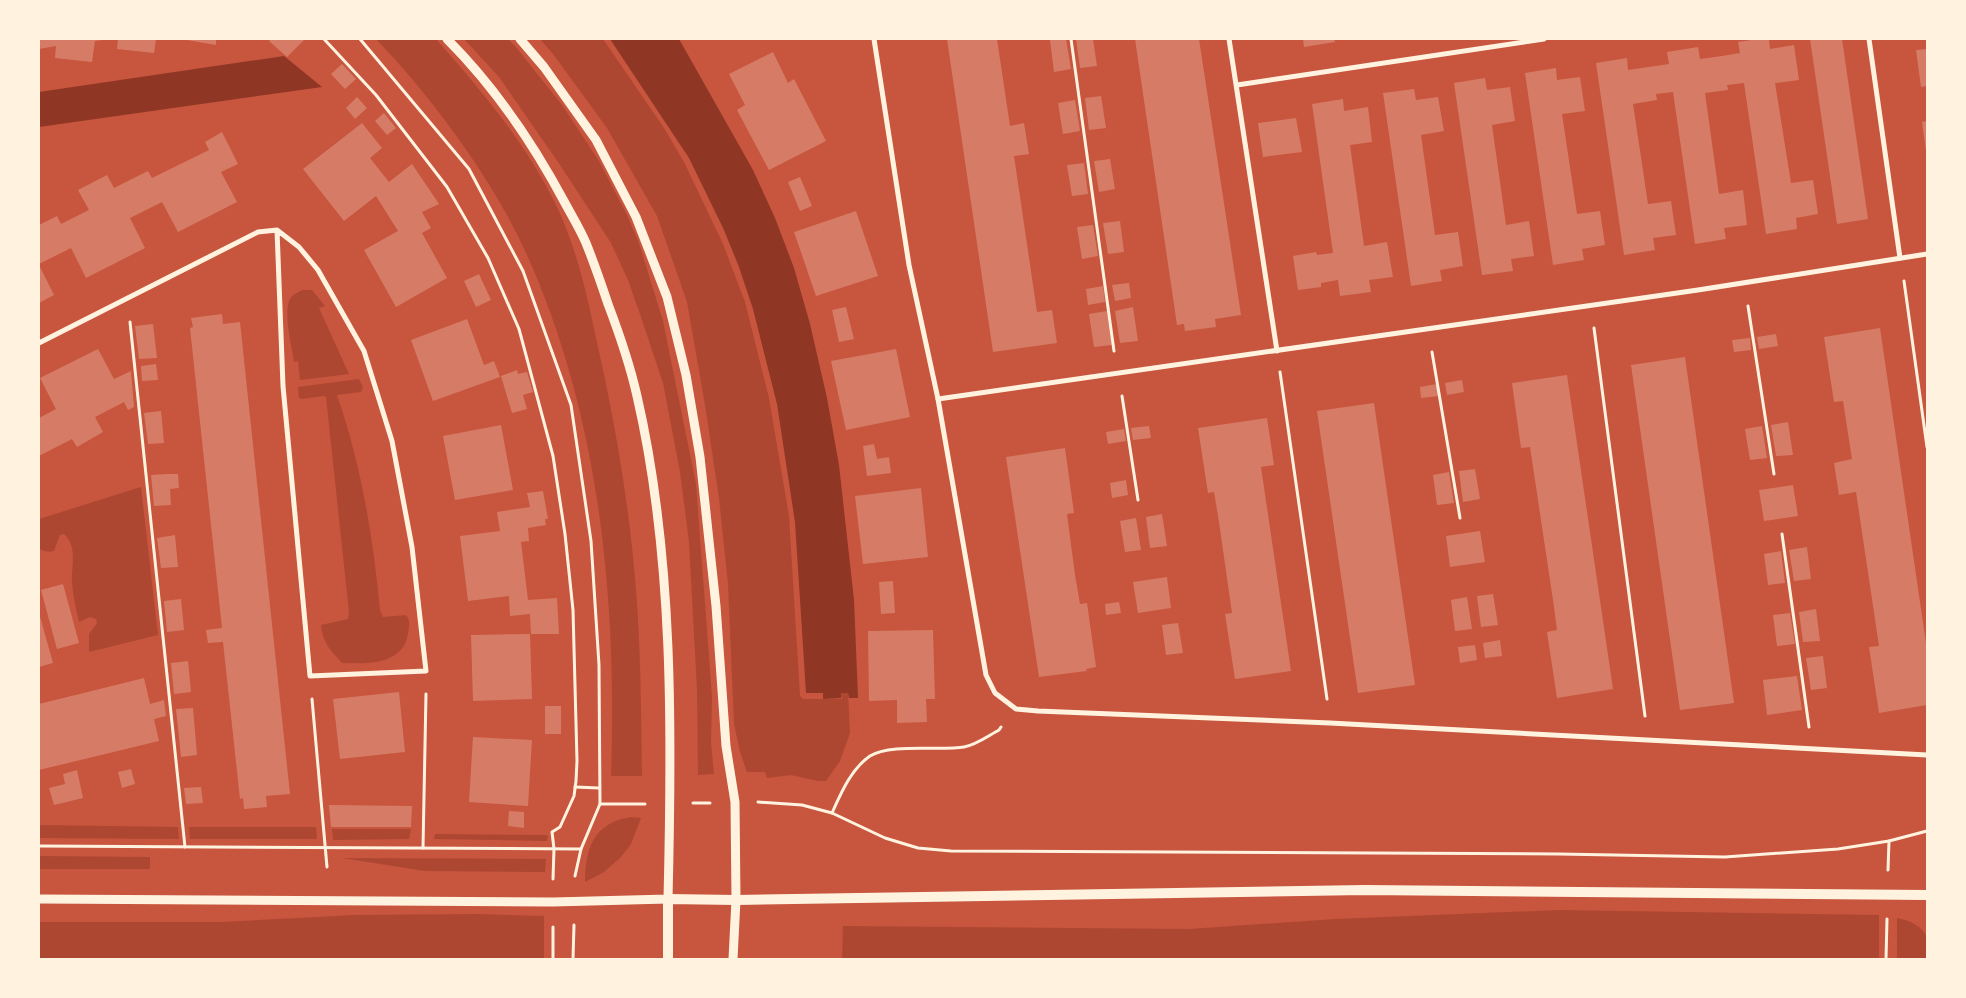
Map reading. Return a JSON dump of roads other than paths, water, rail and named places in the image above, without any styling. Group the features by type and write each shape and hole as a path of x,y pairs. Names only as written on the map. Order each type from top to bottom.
{"main road":[{"path":"668,959 668,899 736,900 1365,890 1927,895"}],"street":[{"path":"39,899 574,902 668,899 670,803 666,628 657,507 637,395 617,326 581,233 554,182 519,126 471,63 447,39"},
{"path":"520,39 544,67 596,140 636,217 667,297 686,375 700,457 716,606 726,746 735,802 736,900 733,959"},
{"path":"874,39 909,265 938,399 986,675 995,693 1016,709 1172,718 1330,723 1927,755"},
{"path":"1229,39 1278,351"},
{"path":"1237,85 1544,39"},
{"path":"1869,39 1900,258"},
{"path":"39,343 258,232 277,230 299,247 318,270 364,351 392,441 412,547 426,671 310,676 283,386 277,230"},
{"path":"938,399 1745,283 1927,254"}]}
